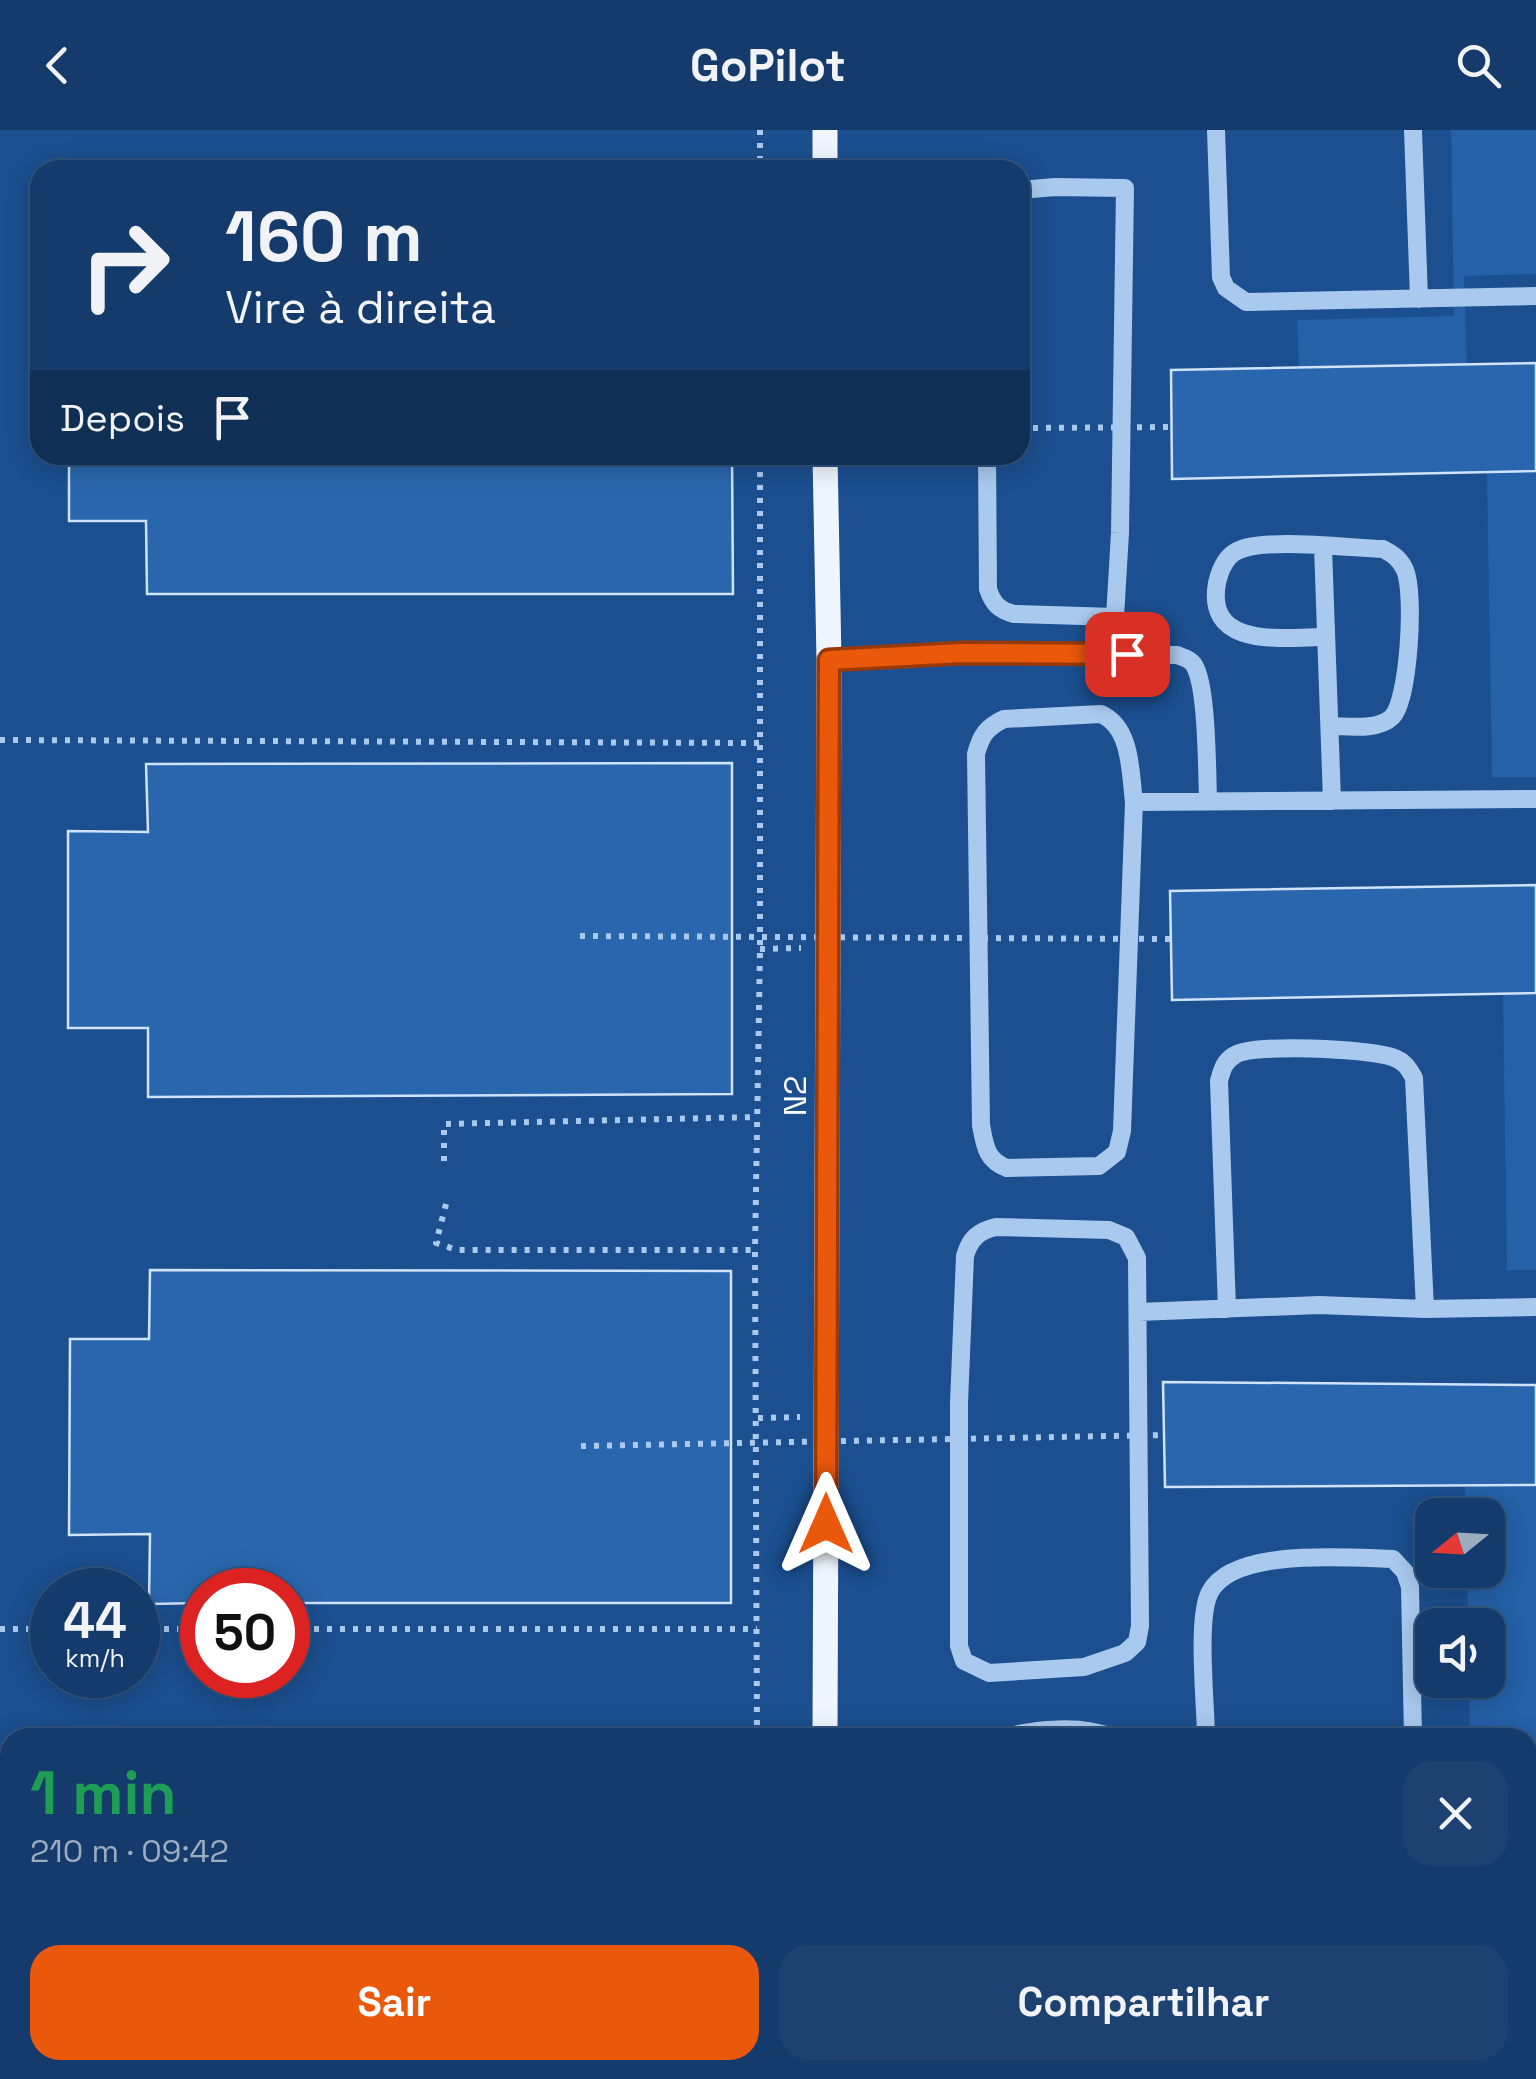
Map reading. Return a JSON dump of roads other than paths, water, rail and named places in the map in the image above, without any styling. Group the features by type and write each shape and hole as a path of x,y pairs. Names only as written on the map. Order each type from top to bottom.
{"main road":[{"path":"825,130 825,160"},
{"name":"N2","path":"825,1728 829,660 826,465"}],"lane":[{"path":"1216,130 1221,276 1234,296 1246,302 1536,296"},
{"path":"1413,130 1420,300"},
{"path":"1030,189 1126,188 1115,617 1127,654"},
{"path":"987,465 988,589 992,600 1001,610 1014,614 1115,617"},
{"path":"1326,636 1254,638 1229,625 1218,610 1216,586 1223,564 1238,550 1263,544 1383,549 1396,556 1409,582 1401,702 1392,717 1381,724 1330,726"},
{"path":"1323,547 1332,801"},
{"path":"829,660 962,653 1177,655 1190,660 1196,669 1208,800"},
{"path":"1101,714 1120,730 1128,753 1134,802 1122,1131 1117,1152 1100,1166 1007,1168 993,1162 986,1152 981,1125 976,754 981,736 990,725 1004,719 1101,714"},
{"path":"1134,802 1536,799"},
{"path":"1227,1309 1218,1081 1224,1065 1248,1050 1318,1049 1390,1056 1407,1065 1414,1078 1425,1309"},
{"path":"996,1227 1109,1230 1126,1237 1137,1258 1138,1312 1141,1586 1136,1642 1112,1660 1084,1667 989,1673 976,1668 964,1661 959,1646 958,1591 961,1314 969,1242 982,1230 996,1227"},
{"path":"1138,1312 1320,1305 1536,1308"},
{"path":"1206,1728 1204,1618 1210,1592 1232,1570 1245,1566 1330,1557 1393,1560 1406,1572 1412,1606 1413,1728"}]}
